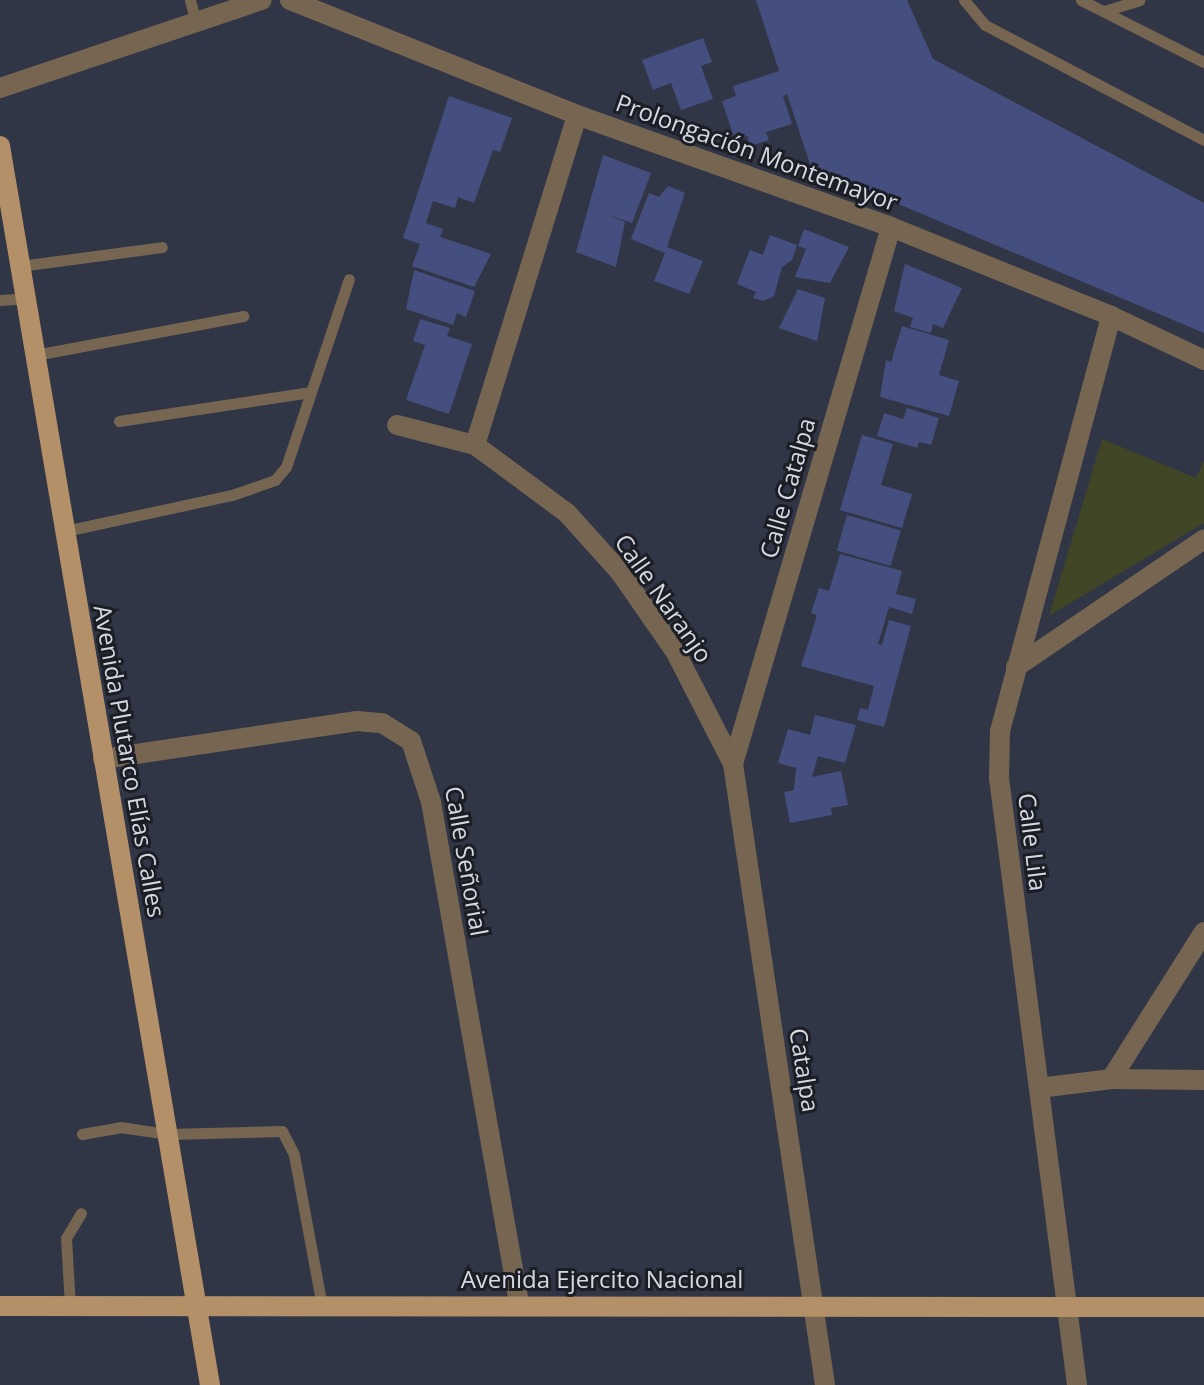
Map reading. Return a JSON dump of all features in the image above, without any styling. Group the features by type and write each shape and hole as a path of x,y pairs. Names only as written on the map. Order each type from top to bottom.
{"main road":[{"name":"Avenida Plutarco Elías Calles","path":"0,146 5,199 26,298 210,1385"},
{"name":"Avenida Ejercito Nacional","path":"0,1306 519,1303 1069,1309 1204,1307"}],"street":[{"path":"0,88 262,0"},
{"name":"Prolongación Montemayor","path":"290,0 577,115 891,227 1111,316 1204,360"},
{"path":"475,445 577,115"},
{"name":"Calle Catalpa","path":"733,764 891,227"},
{"name":"Calle Lila","path":"1077,1385 999,778 1000,731 1111,316"},
{"name":"Calle Naranjo","path":"397,425 475,445 567,513 620,572 675,651 733,764"},
{"path":"1016,667 1204,539"},
{"name":"Calle Señorial","path":"103,759 357,721 382,723 411,741 431,802 519,1303"},
{"name":"Catalpa","path":"733,764 825,1385"},
{"path":"1111,1079 1204,932"},
{"path":"1039,1088 1111,1079 1204,1080"}],"lane":[{"path":"190,0 196,22"},
{"path":"964,0 998,33 1204,140"},
{"path":"1081,0 1204,62"},
{"path":"1104,11 1139,0"},
{"path":"20,266 162,247"},
{"path":"65,531 247,491 275,480 286,467 349,279"},
{"path":"0,300 26,298"},
{"path":"35,355 243,316"},
{"path":"119,421 311,392"},
{"path":"82,1134 120,1127 168,1134 272,1129 289,1138 322,1306"},
{"path":"70,1306 66,1238 81,1213"}],"green space":[{"path":"1102,439 1196,478 1204,460 1204,523 1049,616"}],"building":[{"path":"756,0 907,0 933,59 1204,203 1204,333 811,167 787,94 783,96 792,124 766,132 769,140 750,146 747,136 735,140 722,101 736,96 733,86 779,71"},
{"path":"703,38 712,62 701,66 713,99 681,110 671,83 653,90 642,60"},
{"path":"449,96 512,118 500,152 493,150 474,203 458,197 455,208 433,201 426,223 443,229 440,237 491,254 474,287 412,266 420,244 403,238"},
{"path":"603,155 651,173 632,223 605,214 625,222 616,267 576,252"},
{"path":"668,186 685,193 667,247 703,261 689,294 654,281 665,253 631,239 649,193 659,197"},
{"path":"804,229 849,247 830,283 795,277 806,249 798,246"},
{"path":"770,235 797,245 792,260 782,267 774,296 763,301 753,298 756,292 737,284 750,250 763,255"},
{"path":"905,264 962,288 943,328 933,324 931,333 910,327 913,318 894,311"},
{"path":"414,270 475,291 466,317 457,313 453,325 406,309"},
{"path":"798,289 825,298 817,341 779,328"},
{"path":"420,319 450,328 447,336 472,344 449,414 406,400 425,345 413,341"},
{"path":"902,326 949,340 939,375 959,381 949,416 880,397 886,360 891,362"},
{"path":"907,408 939,418 931,445 919,442 917,448 877,436 884,413 903,419"},
{"path":"862,435 893,444 881,485 912,494 902,528 840,510"},
{"path":"847,515 901,530 891,566 837,551"},
{"path":"840,554 902,571 896,594 916,599 912,614 889,607 878,644 882,645 889,620 911,626 884,727 857,720 860,708 868,710 874,686 801,666 817,615 811,613 819,588 829,591"},
{"path":"815,715 856,725 845,763 818,756 812,777 841,771 848,805 831,808 832,815 790,823 784,792 794,790 796,768 778,763 788,729 810,735"}]}
